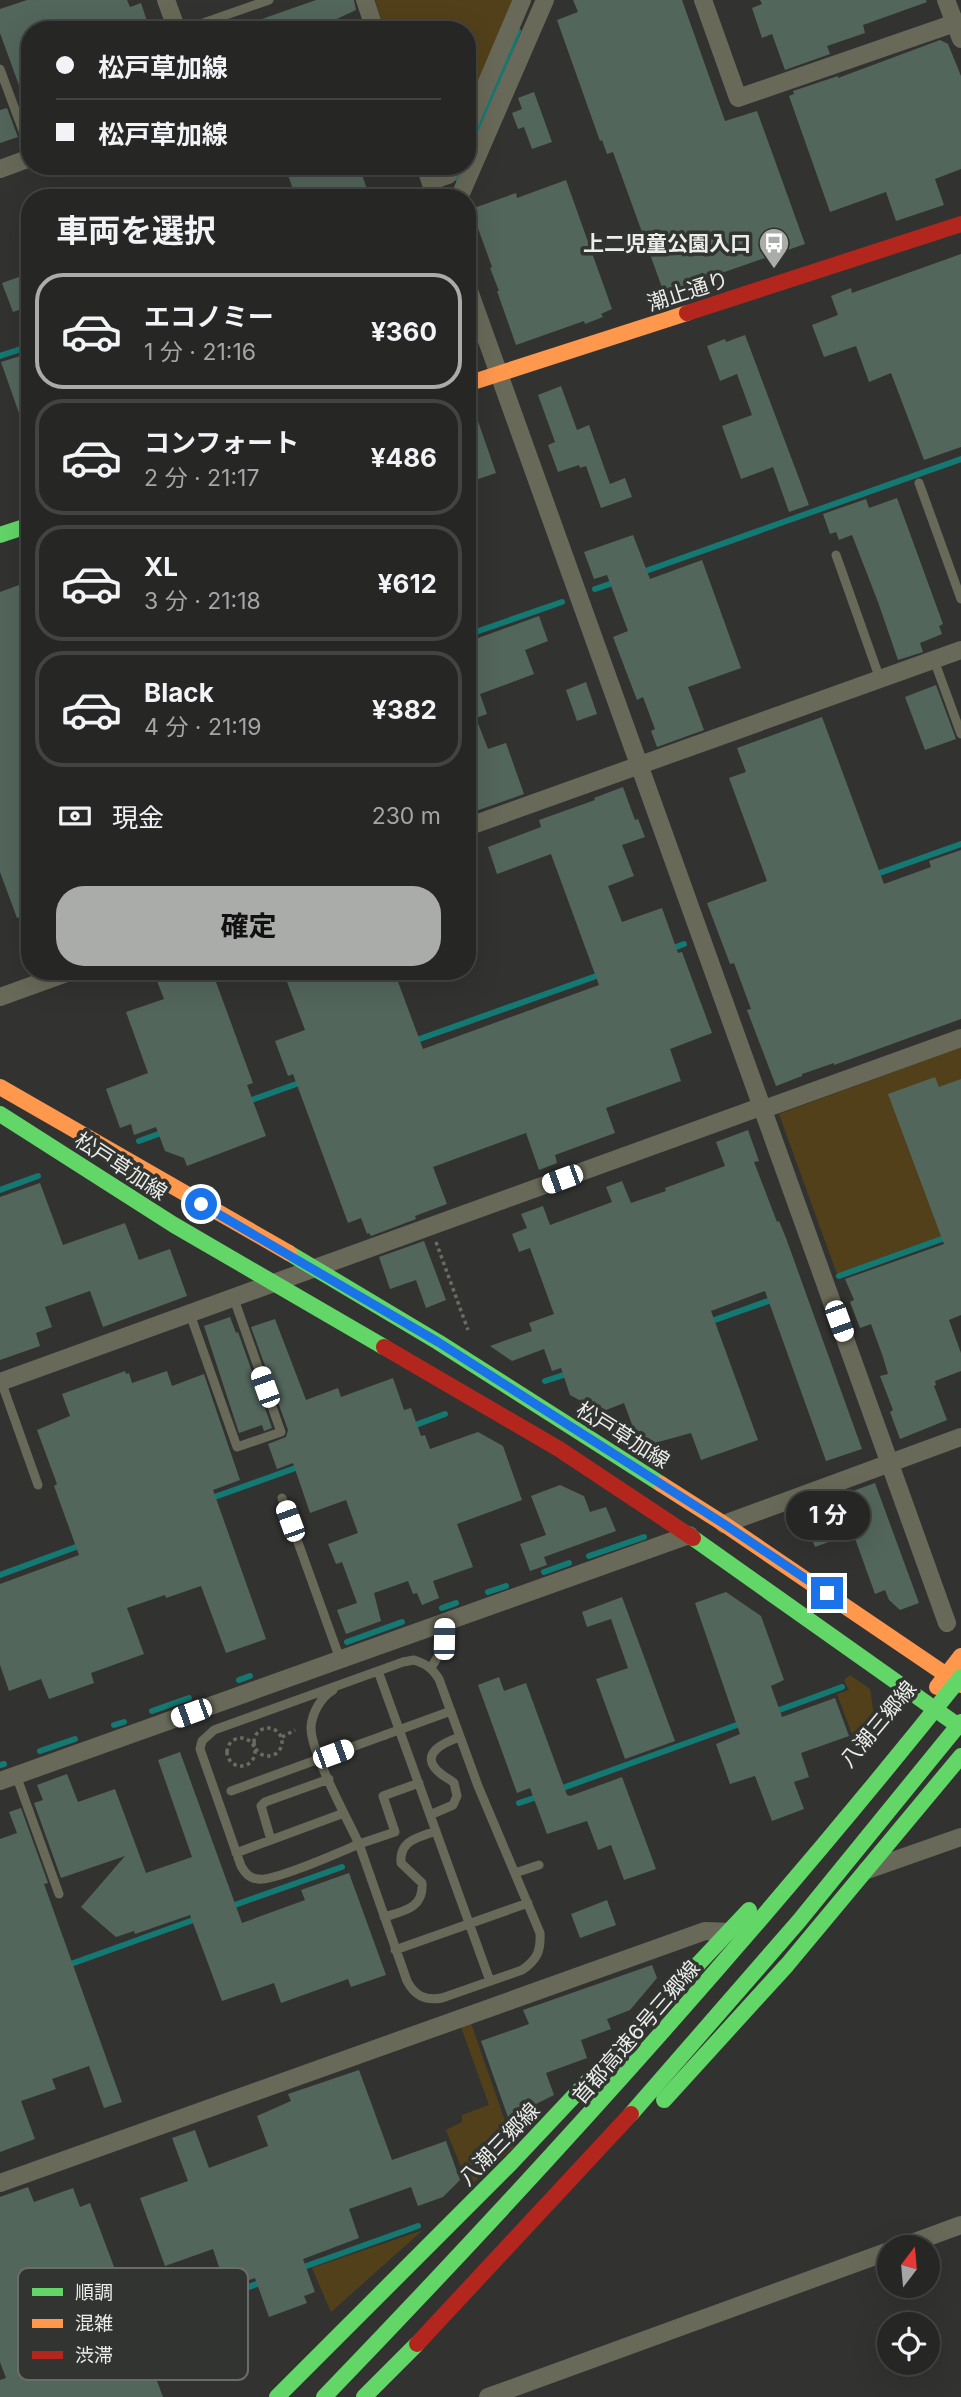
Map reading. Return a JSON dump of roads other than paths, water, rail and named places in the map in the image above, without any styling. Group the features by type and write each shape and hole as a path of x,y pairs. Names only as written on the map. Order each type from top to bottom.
{"main road":[{"name":"潮止通り","path":"476,381 961,224"},
{"path":"0,535 21,528"},
{"name":"松戸草加線","path":"0,1087 438,1342 724,1524 954,1676 961,1687"},
{"name":"松戸草加線","path":"0,1114 136,1202 559,1449 690,1535 925,1702 958,1721"},
{"name":"八潮三郷線","path":"277,2397 510,2164 731,1930 925,1702 954,1676 961,1656"},
{"name":"首都高速6号三郷線","path":"324,2397 573,2136 797,1878 954,1676"},
{"path":"925,1702 956,1693 961,1687"},
{"path":"731,1930 756,1911 789,1892 822,1864 926,1735 958,1721"},
{"path":"364,2397 521,2234 682,2057 821,1895 958,1721"},
{"path":"386,2397 702,2060 787,1965 961,1756"}],"street":[{"path":"166,0 174,21"},
{"path":"365,0 372,21"},
{"path":"476,108 522,0"},
{"path":"476,159 545,0"},
{"path":"703,0 737,98 958,31 946,0"},
{"path":"0,169 21,161"},
{"path":"431,182 448,175"},
{"path":"476,310 947,1623"},
{"path":"476,824 961,650"},
{"path":"0,997 47,980"},
{"path":"1,1382 961,1038"},
{"path":"724,1524 961,1437"},
{"path":"8,1778 690,1535"},
{"path":"866,1870 961,1837"},
{"path":"0,2183 705,1931 731,1930 787,1965"},
{"path":"934,2235 961,2225"},
{"path":"488,2397 877,2255"}],"lane":[{"path":"209,21 269,0"},
{"path":"0,69 21,126"},
{"path":"919,483 961,599"},
{"path":"836,555 880,679"},
{"path":"934,660 961,734"},
{"path":"190,1314 237,1447 281,1432 234,1299"},
{"path":"1,1382 38,1485"},
{"path":"282,1498 340,1659"},
{"path":"431,1668 444,1641 444,1622"},
{"path":"343,1684 327,1693 316,1708 311,1727 314,1745 359,1844 407,1981 412,1991 432,2000 522,1970 538,1955 541,1944 540,1933 478,1786 439,1679 431,1668 414,1660 378,1671 214,1730 207,1734 200,1749 245,1873 260,1880 268,1879 359,1844 395,1832 383,1796 419,1783"},
{"path":"378,1671 490,1981"},
{"path":"216,1797 451,1711"},
{"path":"430,1815 453,1805 457,1796 454,1783 434,1765 434,1752 441,1743 460,1737"},
{"path":"8,1778 59,1894"},
{"path":"271,1840 261,1806 265,1802 329,1779"},
{"path":"236,1853 345,1813"},
{"path":"384,1917 418,1903 422,1883 403,1867 401,1850 408,1842 436,1831"},
{"path":"515,1873 539,1865"},
{"path":"396,1950 528,1903"}],"waterway":[{"path":"476,134 518,31"},
{"path":"458,179 460,175"},
{"path":"0,356 21,349"},
{"path":"640,573 961,459"},
{"path":"595,589 616,582"},
{"path":"476,632 562,602"},
{"path":"874,875 961,844"},
{"path":"668,950 684,944"},
{"path":"414,1041 602,974"},
{"path":"246,1102 302,1082"},
{"path":"139,1141 164,1132"},
{"path":"0,1190 38,1176"},
{"path":"839,1276 961,1232"},
{"path":"709,1322 774,1299"},
{"path":"545,1381 570,1373"},
{"path":"410,1427 445,1414"},
{"path":"209,1499 301,1466"},
{"path":"589,1556 644,1537"},
{"path":"0,1575 84,1544"},
{"path":"544,1572 569,1563"},
{"path":"488,1592 506,1586"},
{"path":"442,1608 456,1603"},
{"path":"347,1642 402,1622"},
{"path":"239,1680 250,1676"},
{"path":"771,1713 842,1687"},
{"path":"152,1711 189,1698"},
{"path":"114,1725 124,1722"},
{"path":"557,1790 745,1722"},
{"path":"40,1751 75,1739"},
{"path":"0,1765 4,1764"},
{"path":"519,1803 540,1796"},
{"path":"229,1907 342,1867"},
{"path":"68,1965 199,1918"},
{"path":"298,2269 418,2226"},
{"path":"248,2287 265,2281"}],"place":[{"name":"上二児童公園入口","path":"774,270"}]}
